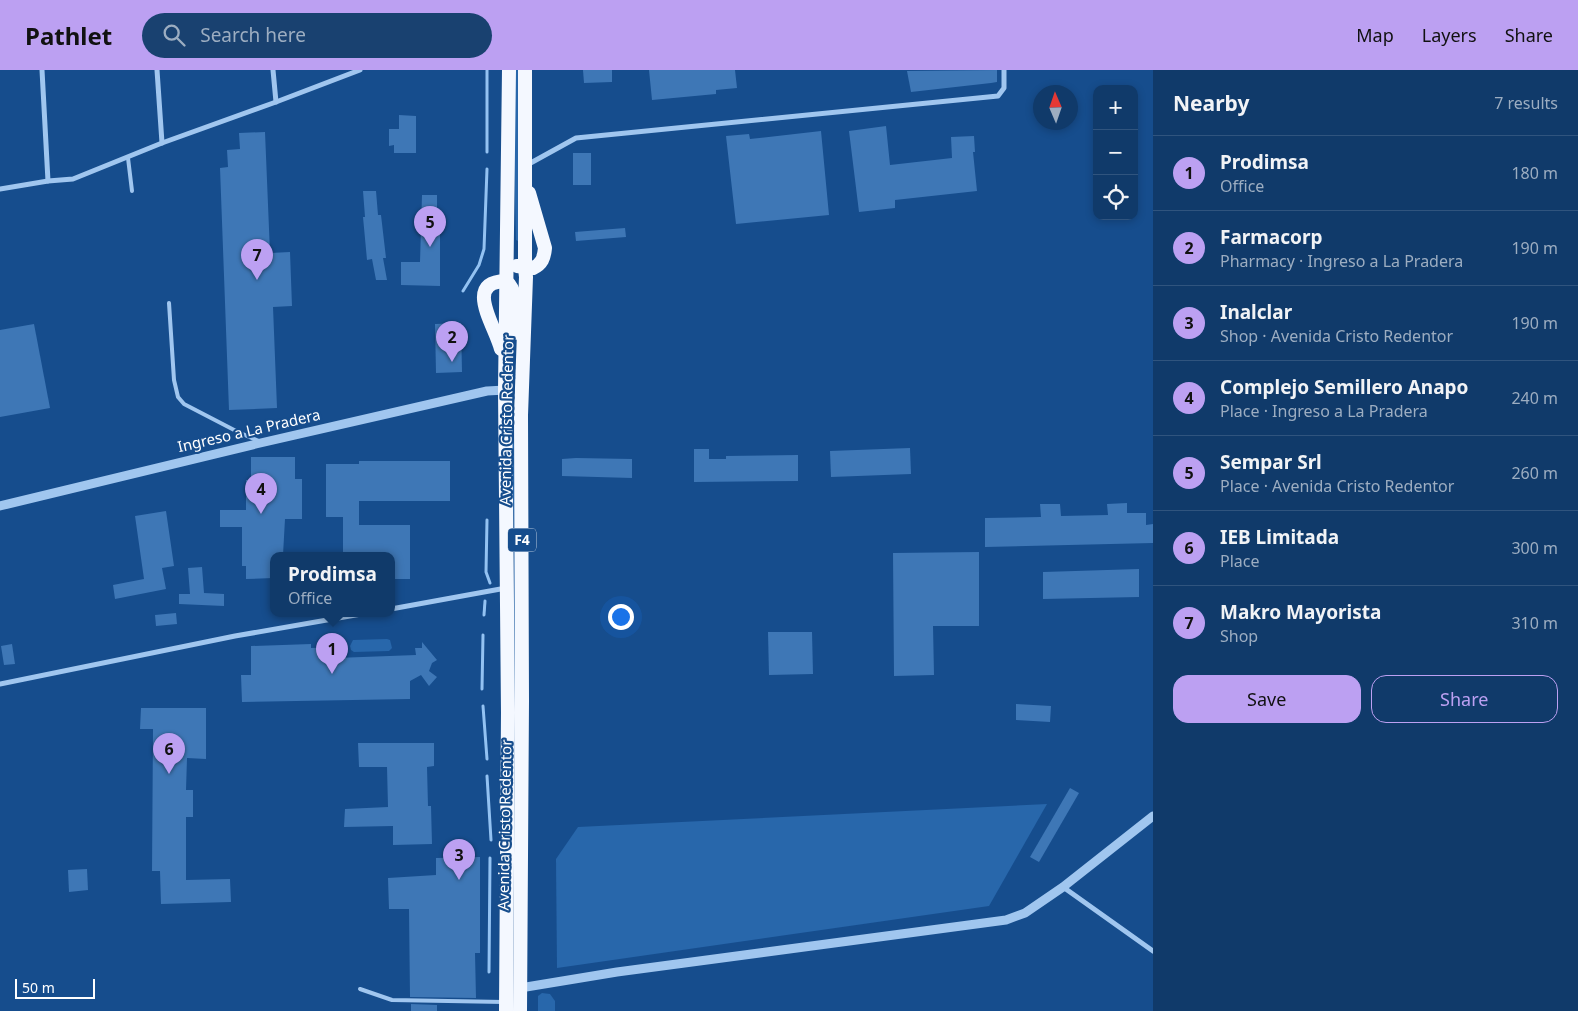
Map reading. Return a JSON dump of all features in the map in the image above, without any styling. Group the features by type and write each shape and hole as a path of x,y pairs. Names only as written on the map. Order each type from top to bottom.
{"highway":[{"name":"Avenida Cristo Redentor","path":"506,1007 507,588 505,364 509,70"},
{"name":"Avenida Cristo Redentor","path":"520,1011 522,415 526,277 525,70"},
{"path":"507,160 513,201 514,261 518,266 533,268 541,264 544,257 544,248 525,174"},
{"path":"505,364 498,337 484,303 483,293 489,285 506,281 512,288 515,299 516,384 522,415"}],"street":[{"path":"42,70 48,181"},
{"path":"157,70 162,143"},
{"path":"273,70 276,102"},
{"path":"0,189 73,179 162,143 360,70"},
{"path":"525,174 576,138 998,96 1004,88 1004,70"},
{"name":"Ingreso a La Pradera","path":"0,506 261,442 487,391 505,390"},
{"path":"395,608 507,588"},
{"path":"0,684 243,635 344,617"},
{"path":"520,988 626,971 1006,920 1025,913 1063,887 1153,816"},
{"path":"1063,887 1153,951"}],"lane":[{"path":"128,158 132,191"},
{"path":"169,303 174,380 178,397 184,404 261,442"},
{"path":"360,988 392,1000 506,1007"}],"shaded area":[{"path":"515,70 519,70 518,241 516,240 513,123"},
{"path":"510,396 514,446 515,504 514,1011 514,530"},
{"path":"353,640 390,640 392,648 389,651 354,652 350,646"},
{"path":"1047,804 989,906 557,968 556,859 578,827"},
{"path":"542,993 550,994 555,1001 555,1011 538,1011 538,996"}],"building":[{"path":"583,70 612,70 612,82 584,83"},
{"path":"649,70 735,70 737,88 716,90 716,94 652,100"},
{"path":"997,70 997,82 911,92 907,71"},
{"path":"399,115 416,116 416,153 394,153 394,145 389,146 389,129 399,129"},
{"path":"886,126 890,165 952,158 951,137 974,136 975,152 973,152 977,191 895,200 895,208 859,212 849,131"},
{"path":"821,131 829,215 736,224 726,136 749,134 750,139"},
{"path":"265,132 270,253 290,252 292,306 273,307 277,408 229,410 220,168 228,167 227,150 240,149 239,133"},
{"path":"573,153 591,153 591,185 573,185"},
{"path":"363,191 376,191 378,215 381,215 386,258 383,258 387,280 376,280 372,259 367,260 363,217 365,217"},
{"path":"422,195 437,195 437,231 440,231 440,286 401,285 401,262 420,262"},
{"path":"625,228 626,237 576,241 575,232"},
{"path":"461,323 462,372 436,373 435,324"},
{"path":"34,324 50,408 0,417 0,330"},
{"path":"910,448 911,474 831,477 830,451"},
{"path":"694,449 709,449 709,459 726,459 726,456 798,455 798,481 694,482"},
{"path":"251,457 295,457 295,479 302,479 302,519 285,519 283,552 270,552 270,578 246,579 246,566 242,566 242,527 220,527 220,510 246,510 246,480 251,480"},
{"path":"562,459 632,459 632,478 562,476"},
{"path":"359,461 450,461 450,501 359,501 359,525 410,525 410,579 395,579 395,552 343,552 343,517 326,517 326,464 359,464"},
{"path":"1127,503 1127,513 1146,513 1146,525 1153,524 1153,543 985,547 985,518 1041,517 1040,504 1060,504 1061,516 1108,515 1107,504"},
{"path":"166,511 174,566 162,568 166,589 115,599 113,585 144,579 135,516"},
{"path":"979,552 979,626 933,626 934,675 894,676 893,553"},
{"path":"202,567 204,593 224,594 224,606 179,604 179,594 190,594 188,568"},
{"path":"1139,569 1139,597 1043,599 1043,572"},
{"path":"176,613 177,624 156,626 155,615"},
{"path":"768,632 812,632 813,674 769,675"},
{"path":"422,642 437,660 432,663 429,671 437,677 429,686 421,675 410,681 410,699 242,702 241,675 251,675 251,646 311,644 311,648 335,647 336,658 416,655 415,648 422,648"},
{"path":"12,644 15,664 4,665 1,646"},
{"path":"1016,704 1051,706 1050,722 1016,720"},
{"path":"141,708 206,708 206,759 187,758 186,790 193,790 193,817 186,817 186,880 230,879 231,902 161,904 160,871 152,871 153,729 140,729"},
{"path":"358,743 434,743 434,766 427,767 428,806 431,806 432,844 393,845 393,826 344,827 345,809 388,807 387,767 359,767"},
{"path":"1070,788 1079,793 1039,862 1030,857"},
{"path":"480,857 480,953 475,953 476,998 410,997 409,909 389,909 388,878 436,875 436,858"},
{"path":"87,869 88,890 69,892 68,870"},
{"path":"411,1004 437,1005 437,1011 411,1011"}],"waterway":[{"path":"487,70 487,152"},
{"path":"463,291 479,265 484,249 487,169"},
{"path":"487,520 486,572 490,583"},
{"path":"484,615 485,601"},
{"path":"482,689 483,635"},
{"path":"483,706 487,759"},
{"path":"487,776 491,840"},
{"path":"489,972 490,858"}],"place":[{"name":"Sempar Srl","path":"430,247"},
{"name":"Makro Mayorista","path":"257,280"},
{"name":"Farmacorp","path":"452,362"},
{"name":"Complejo Semillero Anapo","path":"261,514"},
{"name":"Prodimsa","path":"332,674"},
{"name":"IEB Limitada","path":"169,774"},
{"name":"Inalclar","path":"459,880"}]}
